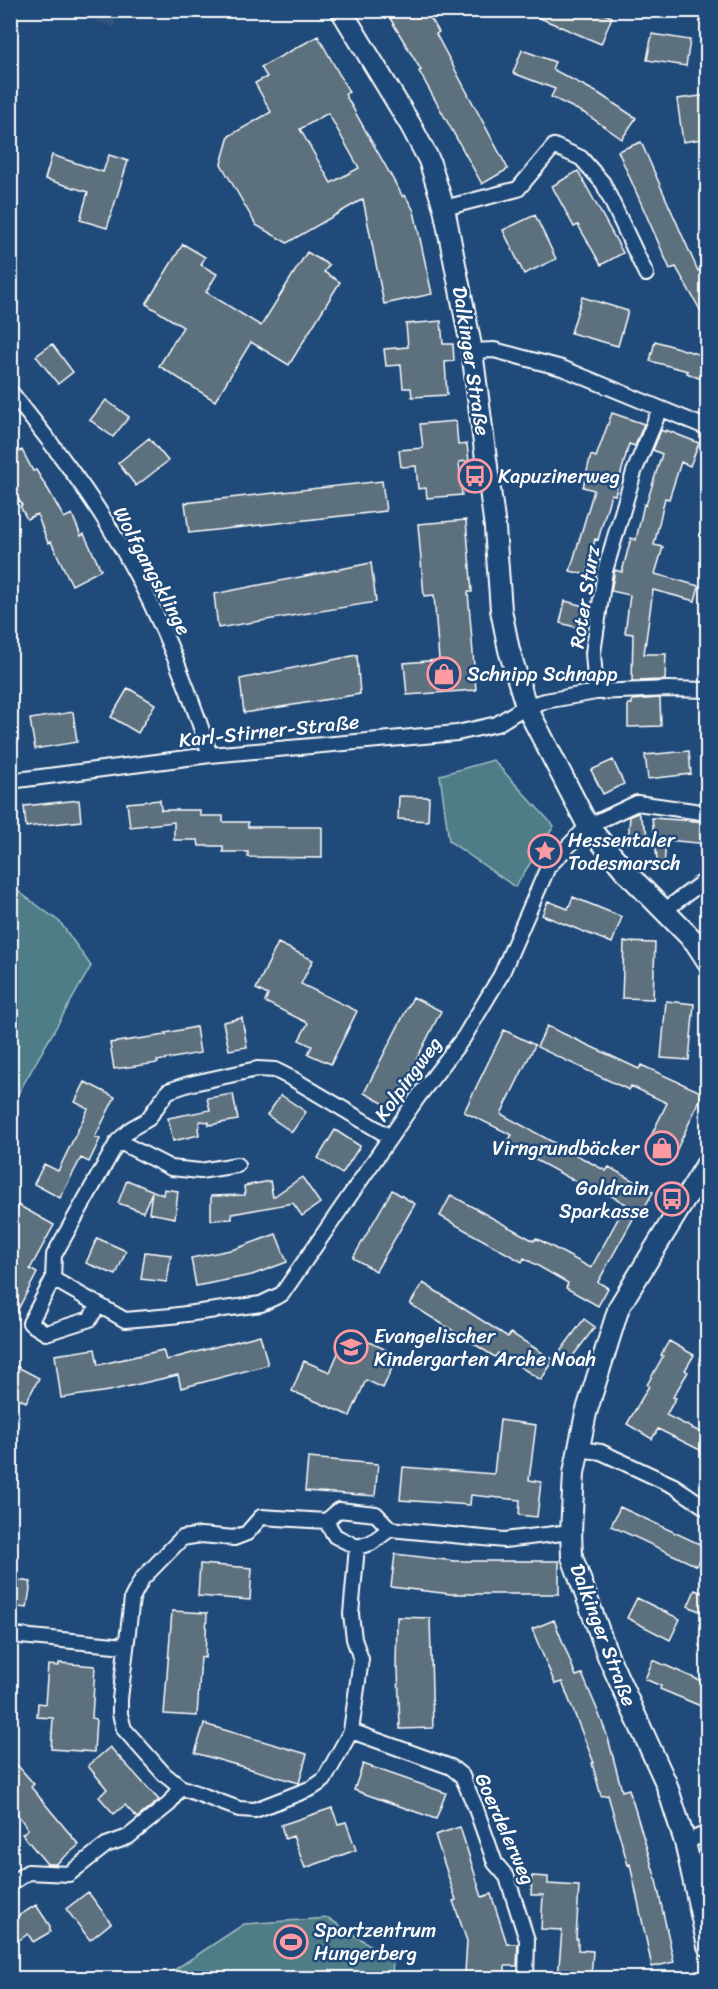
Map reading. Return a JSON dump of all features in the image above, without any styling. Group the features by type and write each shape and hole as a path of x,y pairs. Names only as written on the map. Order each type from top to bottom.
{"street":[{"name":"Dalkinger Straße","path":"341,10 410,124 429,160 444,208 472,351 495,528 501,610 509,650 526,706 588,826 626,872 695,942 708,962"},
{"path":"444,208 518,189 554,146 581,158 603,183 646,274"},
{"path":"472,351 494,350 562,368 708,428"},
{"name":"Wolfgangsklinge","path":"10,391 46,436 108,524 135,572 193,701 210,755"},
{"name":"Roter Sturz","path":"596,692 593,653 605,571 634,472 660,409"},
{"path":"526,706 596,692 708,690"},
{"name":"Karl-Stirner-Straße","path":"10,781 210,755 457,733 497,724 526,706"},
{"name":"Kolpingweg","path":"53,1279 125,1320 261,1304 282,1294 418,1097 464,1037 501,975 548,867 588,826 637,803 708,813"},
{"path":"665,910 700,884 708,883"},
{"path":"98,1305 90,1319 46,1333 30,1323 53,1279 54,1255 118,1141 132,1128 148,1119 168,1091 189,1084 257,1070 275,1070 390,1137"},
{"path":"118,1141 171,1168 200,1170 237,1165"},
{"name":"Dalkinger Straße","path":"708,1162 620,1307 586,1413 574,1473 571,1532 572,1557 608,1656 666,1783 686,1842 708,1946"},
{"path":"579,1449 601,1452 664,1481 708,1509"},
{"path":"357,1547 351,1614 354,1639 361,1659 351,1731 324,1780 312,1788 255,1810 239,1809 180,1787 164,1774 124,1729 120,1714 120,1699 132,1598 142,1579 182,1538 201,1535 234,1538 247,1533 261,1517 326,1521 339,1510 376,1514 390,1529 504,1540 571,1532"},
{"path":"326,1521 335,1536 357,1547 372,1543 390,1529"},
{"path":"10,1635 125,1646"},
{"name":"Goerdelerweg","path":"351,1731 451,1767 462,1776 495,1863 507,1877 527,1940 526,1978"},
{"path":"10,1884 28,1872 69,1874 106,1845 128,1838 170,1804 180,1787"},
{"path":"686,1842 708,1833"}],"shaded area":[{"path":"67,11 117,11 114,27"}],"green space":[{"path":"493,760 554,826 515,887 449,841 440,775"},
{"path":"11,886 60,922 91,966 11,1106"},
{"name":"Sportzentrum Hungerberg","path":"328,1918 393,1960 392,1978 162,1978 244,1924"}],"building":[{"path":"385,10 426,10 439,32 436,34 508,169 482,184 419,71 421,70"},
{"path":"521,10 595,10 612,17 601,44"},
{"path":"652,34 690,40 686,66 647,60"},
{"path":"318,36 349,92 345,94 403,197 405,195 414,211 432,294 384,304 363,199 287,243 256,225 221,164 229,136 271,112 255,83 267,77 261,67","holes":["328,113 359,168 331,183 300,129"]},
{"path":"522,50 555,62 552,69 598,93 636,118 622,139 586,114 551,97 555,89 513,73"},
{"path":"708,95 708,138 683,142 677,99"},
{"path":"641,142 698,271 708,265 708,324 676,267 670,269 618,151"},
{"path":"52,155 103,172 109,155 128,161 107,228 80,220 88,192 45,179"},
{"path":"578,171 623,253 601,265 578,225 574,227 552,186"},
{"path":"535,215 556,259 524,274 503,230"},
{"path":"183,244 205,257 201,265 217,274 206,292 261,326 307,252 329,265 324,272 340,282 289,365 251,342 215,401 159,366 183,327 146,304"},
{"path":"582,297 628,311 618,346 571,333"},
{"path":"441,321 443,344 453,344 454,361 445,362 447,395 412,397 411,388 403,388 401,365 386,366 384,349 408,347 406,324"},
{"path":"655,341 708,357 708,382 687,373 688,371 650,361"},
{"path":"52,344 73,372 58,384 36,356"},
{"path":"106,400 129,417 113,437 90,420"},
{"path":"612,413 644,424 635,446 629,444 615,495 611,494 598,540 595,539 587,575 570,571 594,490 583,487 591,455 596,457"},
{"path":"456,421 458,445 467,444 469,461 459,462 462,495 427,498 426,488 418,489 416,466 401,467 399,450 423,448 420,424"},
{"path":"661,430 699,443 690,466 681,462 669,499 665,498 654,545 663,547 655,574 699,586 695,601 653,590 644,654 666,654 665,680 632,681 633,634 625,633 630,595 611,591 615,570 622,572 631,538 636,540 644,504 646,505 662,454 653,450"},
{"path":"149,438 168,461 136,486 118,463"},
{"path":"22,450 64,518 72,514 81,536 84,534 101,570 72,585 51,542 48,543 37,514 27,519 10,485 10,456"},
{"path":"382,481 386,511 189,533 185,503"},
{"path":"466,520 472,592 468,592 476,690 407,695 404,663 439,660 434,595 424,596 418,524"},
{"path":"371,563 376,602 218,628 214,594"},
{"path":"565,601 584,606 579,628 560,623"},
{"path":"357,655 360,694 244,713 240,679"},
{"path":"128,688 155,704 138,733 111,717"},
{"path":"660,698 661,726 628,727 628,704 632,704 632,700"},
{"path":"73,712 77,742 35,749 30,719"},
{"path":"689,751 691,774 648,779 645,755"},
{"path":"613,760 624,784 603,794 591,770"},
{"path":"399,796 429,797 428,821 398,819"},
{"path":"79,800 81,821 26,827 24,806"},
{"path":"160,800 161,810 200,810 200,816 223,816 223,822 248,822 248,827 322,827 322,858 248,857 248,852 223,852 223,846 199,846 198,840 174,840 174,822 130,827 127,803"},
{"path":"638,813 653,844 628,842 630,816"},
{"path":"652,818 708,822 708,844 666,840 664,867 658,867"},
{"path":"573,897 622,917 612,943 542,915 548,901 568,909"},
{"path":"624,942 655,943 653,999 622,998"},
{"path":"278,943 313,960 301,984 357,1011 331,1064 308,1054 312,1046 299,1040 308,1023 265,1002 268,995 256,989"},
{"path":"413,997 441,1011 392,1108 364,1093"},
{"path":"666,1001 694,1004 689,1060 661,1058"},
{"path":"242,1018 247,1047 229,1050 223,1022"},
{"path":"547,1026 639,1069 641,1065 703,1093 677,1149 651,1136 667,1103 631,1086 629,1090 537,1047"},
{"path":"196,1027 200,1053 157,1061 158,1063 114,1069 110,1043 166,1035 165,1033"},
{"path":"504,1030 535,1045 501,1114 606,1171 609,1167 653,1192 642,1212 638,1210 598,1282 608,1288 598,1306 566,1288 568,1283 524,1258 522,1262 440,1216 451,1195 534,1241 536,1238 591,1268 626,1204 597,1188 595,1192 506,1144 512,1135 464,1112"},
{"path":"85,1082 115,1097 95,1137 100,1139 89,1162 81,1158 60,1198 34,1184 44,1164 58,1171 88,1109 75,1102"},
{"path":"233,1094 238,1120 209,1125 209,1122 200,1121 199,1135 173,1141 168,1118 210,1110 207,1098"},
{"path":"281,1095 306,1112 292,1132 267,1115"},
{"path":"335,1130 360,1146 342,1174 318,1158"},
{"path":"302,1177 320,1203 302,1216 293,1203 232,1214 232,1219 211,1220 211,1196 245,1195 244,1186 270,1181 273,1197"},
{"path":"127,1180 163,1195 164,1189 178,1191 175,1218 149,1213 152,1192 143,1212 118,1203"},
{"path":"392,1190 415,1204 376,1271 353,1258"},
{"path":"18,1205 54,1225 30,1269 37,1273 10,1325 10,1218"},
{"path":"276,1234 287,1262 252,1275 196,1286 191,1258 235,1249"},
{"path":"97,1238 126,1251 116,1275 86,1263"},
{"path":"145,1252 171,1255 167,1282 141,1279"},
{"path":"423,1283 508,1337 511,1333 554,1360 541,1380 498,1353 495,1357 410,1304"},
{"path":"584,1319 595,1327 570,1360 559,1353"},
{"path":"347,1332 398,1355 383,1388 366,1380 350,1416 292,1391 304,1361 330,1372"},
{"path":"260,1335 268,1365 181,1388 178,1375 109,1391 61,1398 55,1355 95,1349 98,1365 163,1350 166,1360"},
{"path":"669,1341 694,1355 685,1370 688,1372 673,1397 676,1398 666,1415 708,1436 708,1454 658,1429 652,1439 627,1424 649,1386 647,1385"},
{"path":"10,1363 39,1378 26,1402 10,1394"},
{"path":"500,1420 536,1425 529,1480 541,1482 537,1517 519,1515 520,1500 471,1495 470,1505 400,1500 403,1467 494,1474"},
{"path":"308,1458 378,1464 375,1496 305,1491"},
{"path":"620,1507 706,1547 697,1566 611,1526"},
{"path":"395,1554 455,1561 559,1561 559,1594 451,1594 391,1587"},
{"path":"200,1564 252,1568 250,1600 198,1596"},
{"path":"10,1579 31,1582 27,1608 10,1606"},
{"path":"695,1590 708,1595 708,1615 688,1606"},
{"path":"637,1598 680,1619 670,1640 627,1618"},
{"path":"172,1611 207,1613 205,1658 201,1657 197,1716 164,1714"},
{"path":"397,1617 430,1618 433,1728 400,1729 398,1668 396,1668"},
{"path":"554,1620 576,1676 582,1674 597,1709 608,1738 622,1791 629,1789 655,1876 674,1962 652,1967 630,1864 628,1865 608,1795 601,1796 592,1763 594,1763 562,1682 555,1684 532,1629"},
{"path":"653,1660 708,1684 708,1709 660,1689 661,1686 645,1679"},
{"path":"59,1663 95,1666 92,1718 96,1719 94,1752 51,1749 53,1718 37,1717 38,1703 45,1704 48,1665 59,1666"},
{"path":"204,1724 307,1754 299,1783 195,1753"},
{"path":"110,1747 159,1800 137,1818 125,1805 114,1814 99,1797 107,1789 88,1766"},
{"path":"10,1757 34,1784 31,1787 79,1845 56,1864 47,1864 22,1834 28,1829 10,1804"},
{"path":"363,1764 446,1793 436,1819 354,1790"},
{"path":"332,1808 338,1824 346,1822 356,1850 305,1868 293,1836 285,1839 281,1825"},
{"path":"460,1827 482,1897 491,1894 507,1944 518,1944 517,1966 505,1966 505,1975 465,1973 467,1941 453,1901 456,1900 435,1835"},
{"path":"532,1876 548,1877 548,1884 579,1886 576,1939 578,1939 578,1950 593,1951 591,1978 558,1978 562,1930 541,1929 543,1895 531,1895"},
{"path":"88,1892 111,1923 90,1940 66,1909"},
{"path":"36,1905 50,1926 50,1932 33,1942 28,1934 10,1946 10,1921"}],"place":[{"name":"Kapuzinerweg","path":"475,476"},
{"name":"Schnipp Schnapp","path":"444,674"},
{"name":"Hessentaler Todesmarsch","path":"545,851"},
{"name":"Virngrundbäcker","path":"662,1148"},
{"name":"Goldrain Sparkasse","path":"672,1199"},
{"name":"Evangelischer Kindergarten Arche Noah","path":"351,1347"},
{"name":"Sportzentrum Hungerberg","path":"291,1942"}]}
